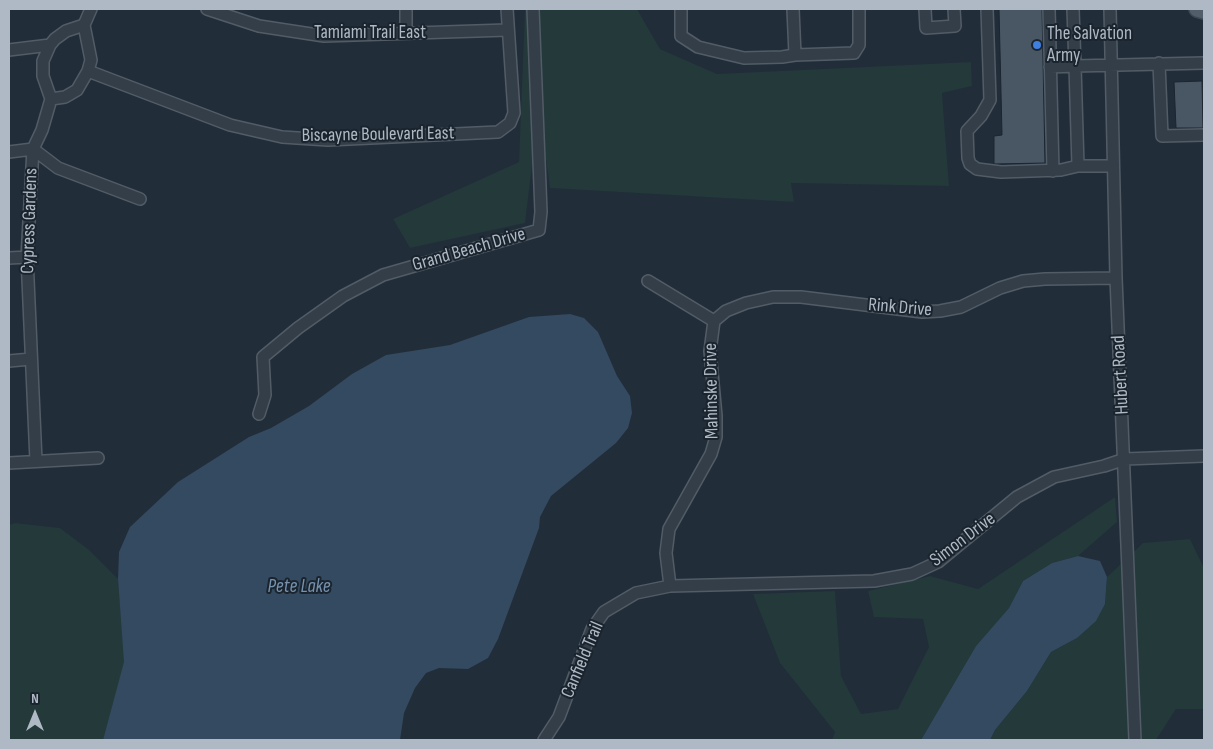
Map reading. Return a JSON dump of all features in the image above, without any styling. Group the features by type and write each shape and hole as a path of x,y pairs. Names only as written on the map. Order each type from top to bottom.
{"main road":[{"path":"1197,9 1204,11"}],"street":[{"path":"84,25 66,31 50,45 43,61 43,76 51,99 65,97 77,90 88,71 91,60 84,25 91,9"},
{"name":"Tamiami Trail East","path":"207,9 237,13 259,26 324,36 507,30"},
{"path":"406,9 406,33"},
{"path":"506,9 507,30"},
{"name":"Grand Beach Drive","path":"259,414 265,395 263,357 298,328 343,296 383,275 538,230 542,212 533,9"},
{"path":"681,9 681,36 698,47 744,58 782,57 795,54 854,53 859,45 858,9"},
{"path":"793,9 795,54"},
{"path":"925,9 926,28 954,26 954,9"},
{"path":"987,9 990,100 981,116 967,131 970,164 977,169 987,171 1053,171 1078,166 1113,166"},
{"path":"1049,9 1053,171"},
{"path":"1072,9 1078,166"},
{"name":"Hubert Road","path":"1110,9 1116,278 1125,459 1135,740"},
{"name":"Biscayne Boulevard East","path":"88,71 230,125 282,137 328,140 498,132 510,123 514,113 507,30"},
{"path":"9,50 50,45"},
{"path":"1159,63 1162,136 1204,135"},
{"path":"1050,67 1204,63"},
{"name":"Cypress Gardens","path":"36,461 27,257 33,149 42,130 51,99"},
{"path":"9,152 33,149 58,168 140,198"},
{"path":"9,258 27,257"},
{"name":"Rink Drive","path":"714,320 726,311 746,303 773,297 810,298 922,312 940,312 961,307 1000,288 1024,281 1045,278 1116,278"},
{"name":"Mahinske Drive","path":"648,281 714,320 710,351 716,436 711,454 669,529 666,553 670,586"},
{"path":"9,361 32,359"},
{"name":"Simon Drive","path":"636,594 670,586 874,581 912,574 938,562 1017,497 1054,478 1125,459 1204,456"},
{"path":"9,463 98,458"},
{"name":"Canfield Trail","path":"544,740 559,717 592,629 604,612 636,594"}],"green space":[{"path":"525,9 637,9 660,49 717,74 971,62 972,86 942,93 949,186 791,183 794,202 550,188 546,159 533,157 525,223 410,248 393,219 519,162"},
{"path":"1115,497 1117,522 1078,556 1052,563 1023,581 1009,608 976,646 921,740 832,740 835,732 780,663 753,594 835,591 841,676 861,714 898,709 929,647 923,619 874,617 868,591 930,576 978,589"},
{"path":"15,523 60,528 88,549 118,579 125,662 103,740 9,740 9,525"},
{"path":"1190,539 1204,568 1204,709 1176,709 1156,740 990,740 995,730 1027,691 1051,652 1077,638 1105,604 1107,577 1143,543"}],"water":[{"name":"Pete Lake","path":"570,314 584,318 598,332 617,376 630,396 632,413 628,428 616,443 551,496 540,517 539,528 498,639 488,658 468,669 439,668 426,673 415,688 404,713 400,740 103,740 124,662 118,579 119,552 130,527 178,482 249,437 271,428 309,406 352,374 386,355 450,345 529,317"},
{"path":"1078,556 1100,561 1107,577 1105,604 1096,621 1077,638 1051,652 1027,691 995,730 990,740 921,740 976,646 1009,608 1023,581 1052,563"}],"building":[{"path":"999,9 1042,9 1045,163 994,164 994,136 1002,135"},
{"path":"1202,81 1203,128 1176,128 1174,82"}],"place":[{"name":"The Salvation Army","path":"1037,45"}]}
